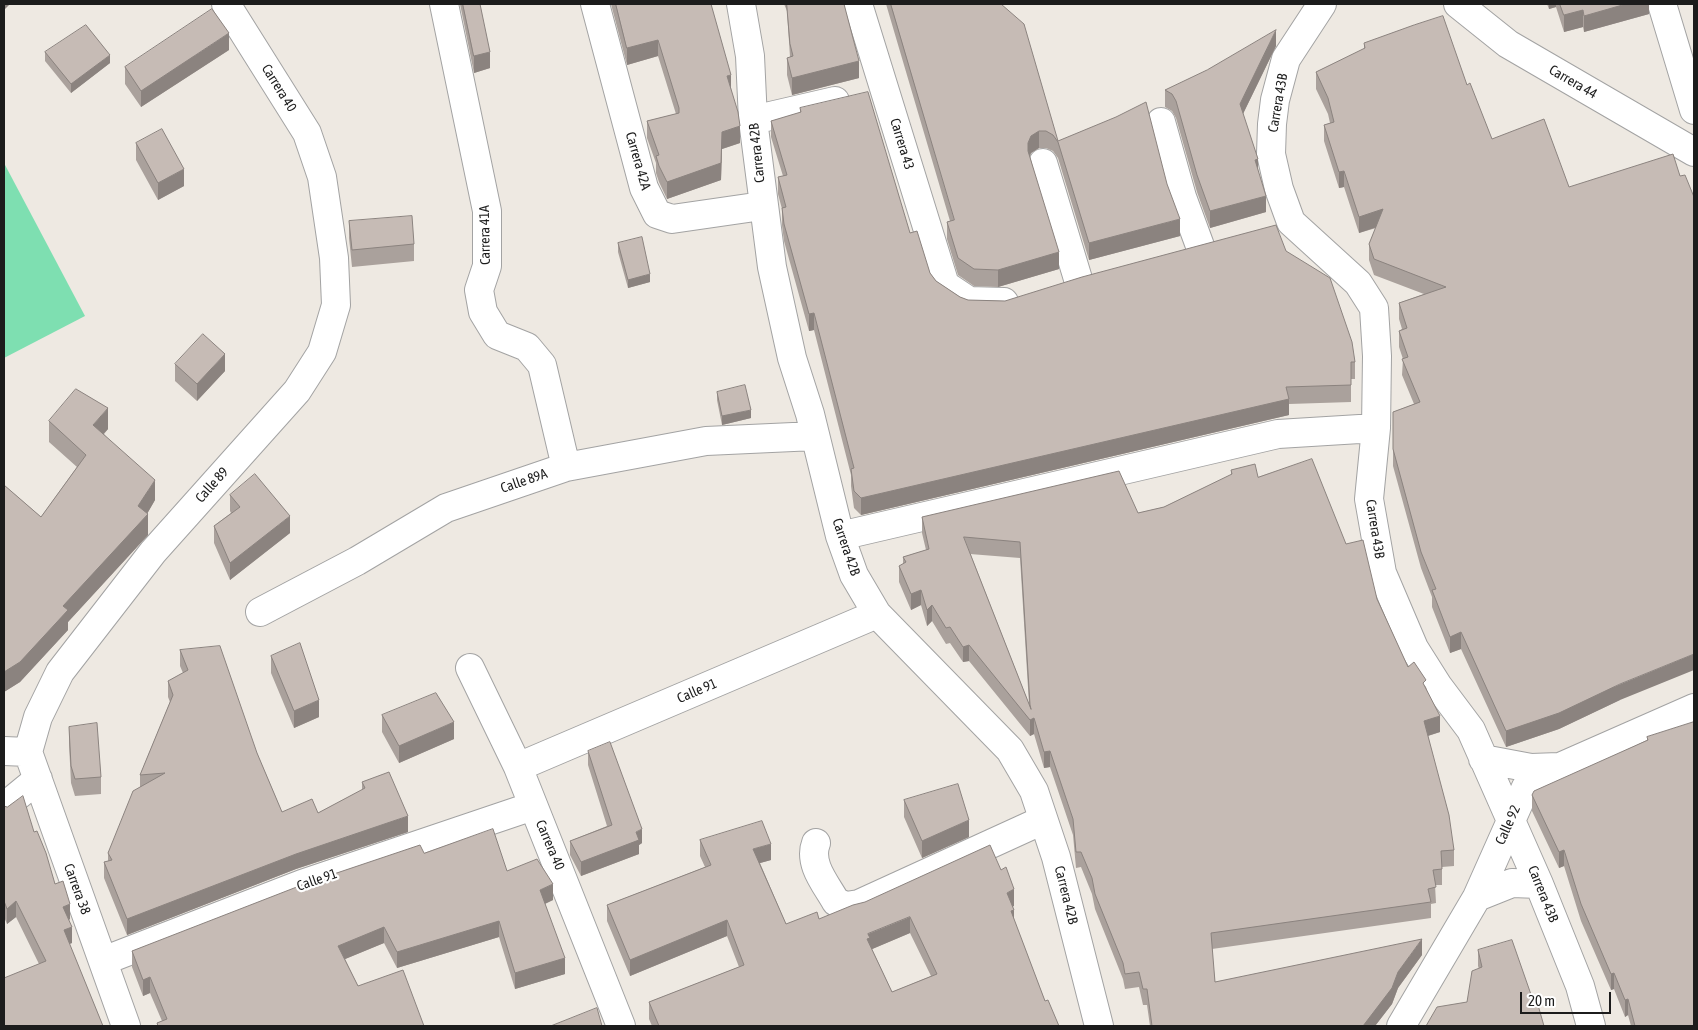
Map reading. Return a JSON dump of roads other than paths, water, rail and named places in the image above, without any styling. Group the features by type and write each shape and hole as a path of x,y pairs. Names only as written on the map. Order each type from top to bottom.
{"street":[{"name":"Carrera 40","path":"226,4 307,133 322,177"},
{"name":"Carrera 41A","path":"444,4 487,211 487,266 479,290 483,312 497,335 527,347 542,365 566,467"},
{"name":"Carrera 42A","path":"595,4 644,188 657,214 672,218 762,206"},
{"name":"Carrera 42B","path":"741,4 750,56 753,120 762,206 772,268 792,358 815,436 840,536 854,575 877,614 1010,750 1034,791 1056,857 1099,1026"},
{"name":"Carrera 43","path":"858,4 945,285 969,301 1000,303 1026,295"},
{"name":"Carrera 43B","path":"1322,4 1286,60 1272,124 1271,154 1279,189 1291,222 1358,283 1374,308 1377,356 1376,422 1369,499 1382,573 1414,648 1438,686 1471,730 1539,884 1580,986 1591,1026"},
{"name":"Carrera 44","path":"1458,4 1508,44 1694,152"},
{"path":"1662,4 1694,110"},
{"path":"753,120 885,88"},
{"path":"1161,122 1182,197 1200,246"},
{"path":"1044,163 1078,279"},
{"name":"Calle 89","path":"16,751 38,717 60,672 153,552 297,391 322,352 336,305 334,258 322,177"},
{"path":"1264,230 1291,222"},
{"path":"1172,254 1228,239"},
{"path":"1052,287 1106,272"},
{"path":"840,536 1278,434 1376,422"},
{"name":"Calle 89A","path":"260,612 357,561 446,508 566,467 706,441 815,436"},
{"name":"Calle 91","path":"518,767 877,614"},
{"name":"Carrera 40","path":"470,668 518,767 621,1026"},
{"name":"Calle 92","path":"1401,1026 1477,897 1526,787 1560,767 1694,708"},
{"name":"Carrera 38","path":"16,751 38,779 126,1026"},
{"path":"1483,758 1531,768 1560,767"},
{"path":"4,807 38,779"},
{"name":"Calle 91","path":"103,961 302,884 533,806"},
{"path":"816,843 812,852 814,862 836,902 846,906 859,904 1043,820"},
{"path":"1477,897 1512,883 1539,884"}]}
